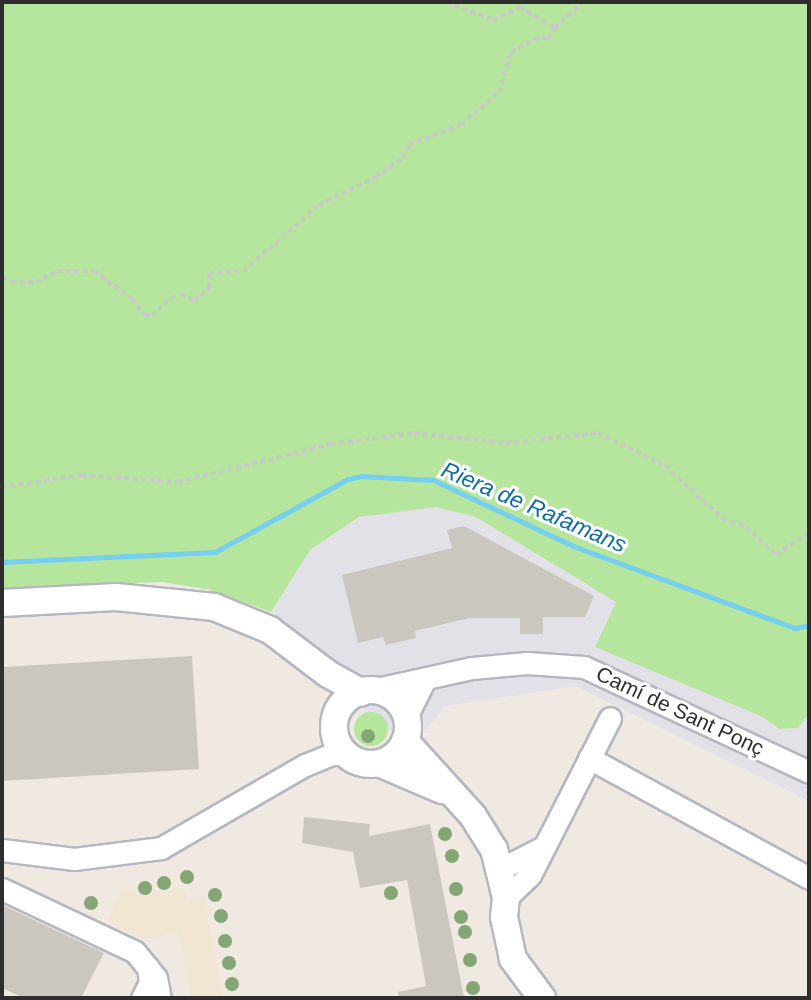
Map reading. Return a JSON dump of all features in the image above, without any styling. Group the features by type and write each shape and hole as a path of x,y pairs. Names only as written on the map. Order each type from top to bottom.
{"street":[{"path":"2,603 116,597 192,602 270,630 328,674 367,691 393,698 406,729 447,792 473,816 499,862 506,898 504,917 513,959 542,998"},
{"name":"Camí de Sant Ponç","path":"367,691 424,681 472,668 527,663 584,667 809,772"},
{"path":"328,674 337,713 335,735 346,754 356,761 379,763 447,792"},
{"path":"379,763 399,751 424,681"},
{"path":"337,713 350,695 367,691"},
{"path":"506,898 530,875 610,718"},
{"path":"7,856 74,859 161,848 305,765 332,754 346,754"},
{"path":"589,758 809,878"},
{"path":"499,862 510,864 545,846"},
{"path":"2,882 23,899"},
{"path":"2,889 135,952 160,987 160,998"},
{"path":"142,998 150,982 148,967"}],"path":[{"path":"270,2 288,2"},
{"path":"332,2 347,2"},
{"path":"447,2 493,20 520,7 555,28"},
{"path":"2,277 10,282 36,282 57,271 94,271 133,299 144,315 152,316 171,297 181,294 194,301 209,288 209,273 251,267 319,205 376,177 402,158 409,145 461,125 499,92 511,52 534,39 548,38 583,2"},
{"path":"598,2 654,2"},
{"path":"2,487 82,475 178,482 331,444 414,433 506,443 598,433 666,466 723,519 747,527 776,555 809,532"}],"shaded area":[{"path":"436,507 476,517 616,602 595,646 763,717 779,729 798,728 809,713 809,801 576,686 445,706 427,729 370,731 351,672 271,612 310,550 360,517"},
{"path":"123,887 141,896 184,888 187,901 204,897 223,998 191,998 178,931 146,939 107,921"}],"green space":[{"path":"2,2 809,2 809,713 798,728 779,729 763,717 595,647 616,602 476,517 436,507 359,517 310,550 271,612 210,590 163,582 2,588"},
{"path":"371,712 383,717 388,729 383,741 371,746 359,741 354,729 359,717"}],"building":[{"path":"464,526 594,596 585,617 543,617 543,634 520,634 520,618 469,618 415,631 416,638 386,645 383,637 358,643 342,575 452,548 447,530"},
{"path":"192,656 199,769 2,781 2,667"},
{"path":"304,817 370,824 369,836 430,824 464,998 399,998 398,992 426,986 407,880 360,888 353,852 302,843"},
{"path":"2,905 104,953 81,998 24,998 2,988"}],"waterway":[{"name":"Riera de Rafamans","path":"2,562 215,552 348,479 361,476 433,480 573,546 795,628 809,625"}]}
